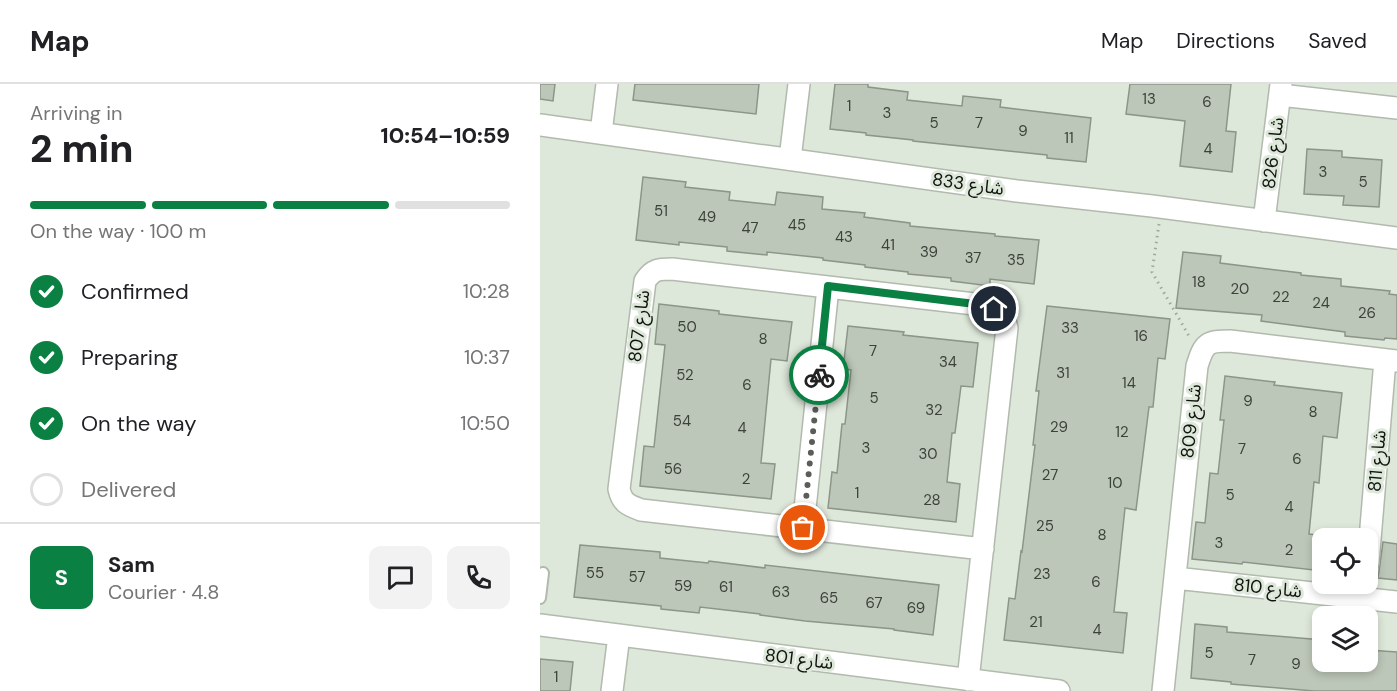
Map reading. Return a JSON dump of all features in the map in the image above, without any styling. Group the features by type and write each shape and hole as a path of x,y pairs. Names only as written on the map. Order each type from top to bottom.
{"street":[{"path":"602,133 607,84"},
{"path":"790,159 799,84"},
{"path":"1280,90 1397,108"},
{"name":"شارع 826","path":"1264,221 1280,90"},
{"name":"شارع 833","path":"540,125 1017,191 1397,238"},
{"name":"شارع 807","path":"968,680 1007,328 1004,316 983,305 828,286 672,269 660,269 650,273 645,281 619,489 621,498 627,505 640,510 982,549"},
{"path":"803,528 828,286"},
{"path":"1200,356 1205,347 1214,341 1230,341 1391,361"},
{"name":"شارع 809","path":"1163,691 1197,366 1200,356"},
{"name":"شارع 811","path":"1372,528 1391,361"},
{"name":"شارع 810","path":"1175,578 1312,587"},
{"name":"شارع 810","path":"1374,594 1397,602"},
{"name":"شارع 801","path":"540,625 1059,691"},
{"path":"612,691 619,635"}],"lane":[{"path":"540,598 543,573"}],"path":[{"path":"1161,207 1152,272 1200,356"}],"building":[{"path":"540,84 555,84 553,101 540,99"},
{"path":"635,84 759,84 756,114 633,100"},
{"path":"835,84 868,84 868,87 908,92 907,100 962,106 963,96 1001,100 1000,107 1091,118 1086,162 1047,158 1047,155 913,141 830,129"},
{"path":"1130,84 1231,84 1226,131 1236,132 1232,172 1180,166 1185,121 1126,114"},
{"path":"1307,149 1342,151 1342,157 1382,160 1379,207 1343,205 1344,196 1304,194"},
{"path":"643,177 686,182 685,187 730,192 729,200 775,205 777,192 823,197 822,209 865,213 864,217 910,223 910,226 1039,240 1034,284 990,279 990,286 951,281 951,278 908,274 908,272 823,260 823,258 767,252 767,255 727,251 727,247 636,240"},
{"path":"1183,252 1221,256 1220,263 1341,279 1341,286 1390,291 1389,294 1397,295 1397,339 1345,336 1345,332 1261,321 1262,315 1176,308"},
{"path":"659,304 719,311 719,314 792,322 787,361 771,359 761,463 775,464 771,499 640,486 644,446 654,447 665,345 655,344"},
{"path":"1047,306 1170,319 1165,359 1158,358 1153,407 1149,407 1136,510 1125,508 1114,612 1127,613 1123,653 1004,640 1009,598 1015,599 1022,552 1035,445 1033,445 1039,391 1036,391"},
{"path":"848,326 978,343 973,387 961,386 955,433 952,433 947,482 960,484 956,522 828,508 832,472 837,473 851,370 843,369"},
{"path":"1225,376 1275,382 1274,385 1342,393 1337,438 1323,436 1319,483 1314,482 1309,534 1312,534 1312,570 1192,559 1196,522 1205,523 1210,473 1218,474 1224,420 1220,420"},
{"path":"1383,542 1397,544 1397,580 1378,578"},
{"path":"580,545 660,552 660,558 765,568 765,565 939,585 933,635 700,607 699,613 661,609 661,606 574,597"},
{"path":"1195,624 1227,627 1227,632 1312,639 1312,672 1378,672 1378,651 1397,652 1397,691 1314,691 1191,678"},
{"path":"540,659 573,662 570,691 540,691"}],"way so far":[{"path":"803,528 819,375"}],"route":[{"path":"819,375 828,286 983,305 994,309"}]}
